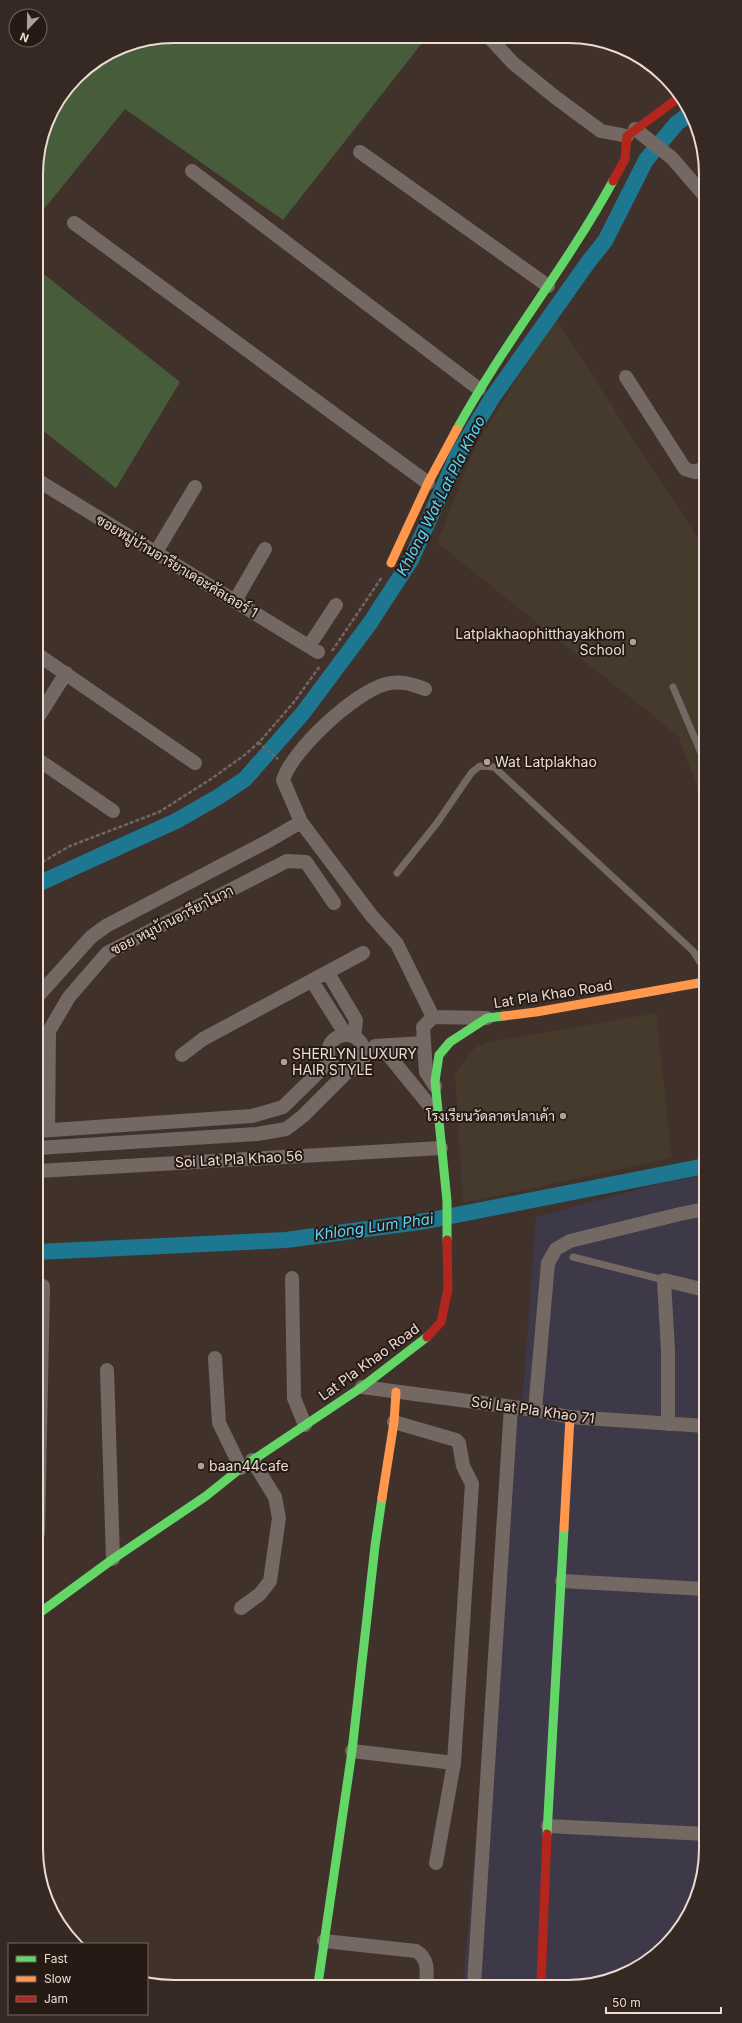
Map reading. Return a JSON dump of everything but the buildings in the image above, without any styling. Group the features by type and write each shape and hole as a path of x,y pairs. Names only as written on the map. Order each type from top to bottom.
{"street":[{"path":"495,43 513,63 602,131 635,134 672,158 699,189"},
{"path":"391,563 428,483 479,389 548,286 605,196 625,159 635,134 676,100"},
{"path":"360,152 548,286"},
{"path":"192,171 479,389"},
{"path":"74,223 428,483"},
{"path":"626,376 682,465 690,471 695,472 699,470"},
{"name":"ซอยหมู่บ้านอารียาเดอะคัลเลอร์ 1","path":"43,484 319,654"},
{"path":"156,552 195,486"},
{"path":"235,601 266,549"},
{"path":"319,654 336,605"},
{"path":"43,658 195,763"},
{"path":"43,709 66,673"},
{"path":"425,689 407,682 386,684 353,701 329,719 290,764 283,780 301,822 371,915 396,944 433,1017"},
{"path":"43,763 113,811"},
{"path":"43,991 91,937 106,926 270,840 301,822"},
{"name":"ซอย หมูบ้านอารียาโมวา","path":"43,1131 50,1031 69,996 107,953 287,861 306,862 334,903"},
{"path":"182,1055 203,1039 328,973 362,953"},
{"path":"328,973 356,1020 354,1040"},
{"path":"43,1148 257,1134 286,1129 303,1116 348,1071 358,1066 363,1058 354,1040 312,981"},
{"name":"Lat Pla Khao Road","path":"43,1610 113,1559 206,1496 246,1464 362,1387 399,1360 435,1330 441,1322 448,1289 447,1201 435,1086 439,1056 444,1049 455,1039 487,1018 536,1012 699,984"},
{"path":"435,1086 426,1072 423,1027 433,1017 487,1018"},
{"path":"348,1071 337,1069 330,1061 328,1049 330,1043 340,1036 381,1046 424,1043"},
{"path":"381,1046 438,1116"},
{"path":"43,1131 252,1116 283,1107 330,1061"},
{"name":"Soi Lat Pla Khao 56","path":"43,1171 441,1148"},
{"path":"534,1410 548,1263 556,1248 570,1241 680,1214 699,1211"},
{"path":"292,1278 294,1398 305,1425"},
{"path":"668,1424 668,1351 664,1280 699,1289"},
{"path":"215,1358 219,1423 246,1464 275,1497 279,1518 270,1581 260,1594 241,1608"},
{"path":"107,1370 113,1559"},
{"name":"Soi Lat Pla Khao 71","path":"362,1387 534,1410 570,1417 699,1426"},
{"path":"319,1980 352,1751 375,1546 394,1422 396,1392"},
{"path":"474,1980 511,1407"},
{"path":"541,1980 570,1417"},
{"path":"394,1422 456,1440 459,1443 463,1466 472,1484 454,1763 436,1863"},
{"path":"562,1581 699,1589"},
{"path":"352,1751 454,1763"},
{"path":"548,1826 699,1834"},
{"path":"324,1941 416,1951 426,1963 426,1980"}],"lane":[{"path":"673,687 699,748"},
{"path":"398,873 437,823 472,772 480,766 494,768 508,779 693,951 699,960"},
{"path":"573,1257 664,1280"}],"path":[{"path":"43,862 70,846 159,812 211,779 259,743 294,702 319,654 363,607 391,563"},
{"path":"259,743 281,762"}],"shaded area":[{"name":"Latplakhaophitthayakhom School","path":"555,318 699,540 699,791 678,736 437,543 477,443"},
{"name":"โรงเรียนวัดลาดปลาเค้า","path":"656,1013 672,1158 463,1203 455,1074 476,1047 485,1043"},
{"path":"699,1176 699,1857 692,1891 677,1922 666,1935 648,1953 618,1970 602,1976 576,1980 463,1980 512,1436 523,1393 536,1217 661,1183"}],"green space":[{"path":"174,43 422,43 283,220 125,109 43,210 44,157 47,140 53,124 65,101 81,81 101,65 116,57 140,47"},
{"path":"43,274 180,382 116,488 43,431"}],"waterway":[{"name":"Khlong Wat Lat Pla Khao","path":"43,882 176,821 218,797 245,779 303,713 370,623 411,560 458,454 492,398 589,261 605,241 646,160 677,123 685,117"},
{"name":"Khlong Lum Phai","path":"43,1252 286,1240 426,1221 699,1167"}],"traffic: fast":[{"path":"457,429 475,397 595,213 613,181"},
{"path":"447,1240 447,1201 435,1081 439,1055 450,1042 487,1018 504,1016"},
{"path":"43,1610 113,1559 206,1496 241,1468 362,1387 427,1337"},
{"path":"319,1980 352,1751 375,1546 382,1498"},
{"path":"547,1834 564,1528"}],"traffic: slow":[{"path":"391,563 428,483 457,429"},
{"path":"504,1016 536,1012 699,983"},
{"path":"382,1498 394,1422 396,1392"},
{"path":"564,1528 570,1417"}],"traffic: jam":[{"path":"613,181 625,159 627,136 676,100"},
{"path":"427,1337 441,1322 448,1289 447,1240"},
{"path":"541,1980 547,1834"}],"place":[{"name":"Latplakhaophitthayakhom School","path":"633,642"},
{"name":"Wat Latplakhao","path":"487,762"},
{"name":"SHERLYN LUXURY HAIR STYLE","path":"284,1062"},
{"name":"โรงเรียนวัดลาดปลาเค้า","path":"563,1116"},
{"name":"baan44cafe","path":"201,1466"}]}
